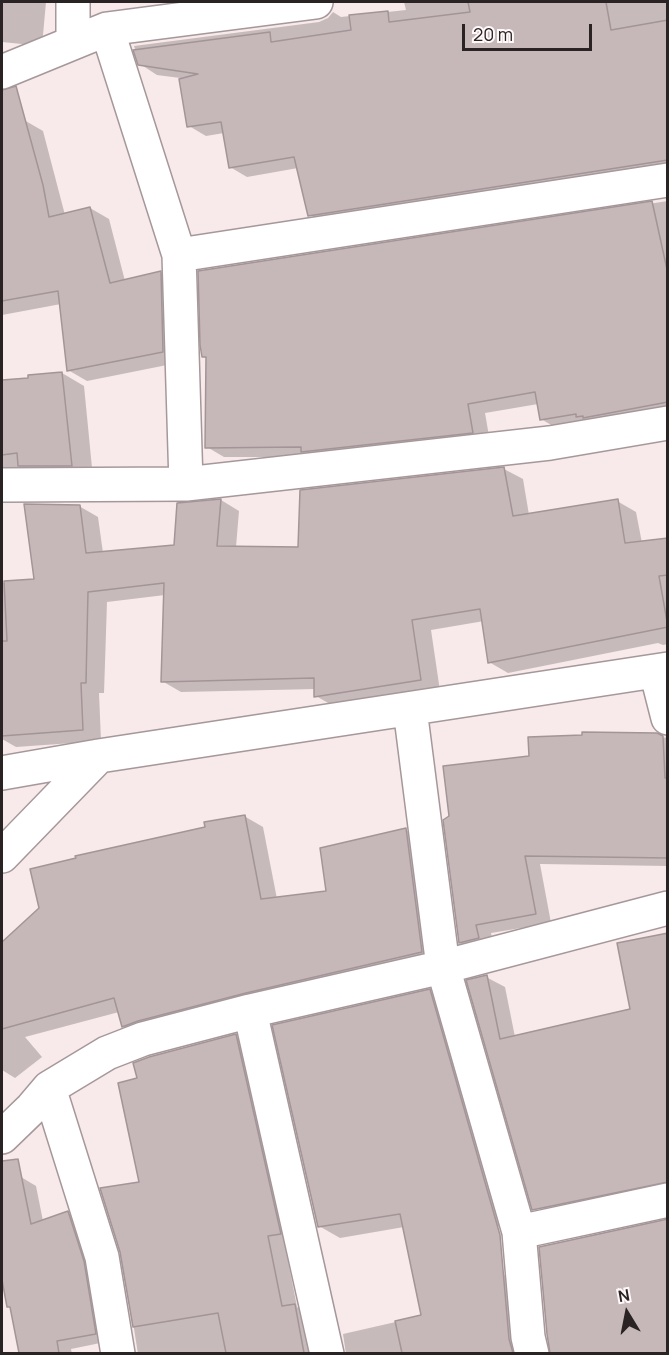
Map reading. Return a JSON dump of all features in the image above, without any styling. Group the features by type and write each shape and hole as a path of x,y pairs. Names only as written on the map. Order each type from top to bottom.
{"street":[{"path":"73,41 74,2"},
{"path":"2,72 107,28 316,2"},
{"path":"107,28 179,255 186,484"},
{"path":"179,255 668,180"},
{"path":"2,485 186,484 550,443 668,423"},
{"path":"2,774 99,756 662,670 668,718"},
{"path":"410,709 443,967 519,1232 528,1337 532,1353"},
{"path":"2,856 99,756"},
{"path":"2,1137 50,1088 107,1053 143,1039 250,1011 443,967 668,908"},
{"path":"250,1011 327,1353"},
{"path":"50,1088 102,1257 118,1353"},
{"path":"519,1232 668,1200"}],"building":[{"path":"468,2 606,2 611,30 668,20 668,160 308,216 294,157 229,168 221,122 187,127 179,79 198,74 138,65 133,50 270,32 271,42 351,30 349,15 388,11 389,22 470,12"},
{"path":"16,86 43,185 49,217 90,207 110,283 161,271 163,352 67,371 58,291 2,301 2,90"},
{"path":"652,201 668,274 668,402 583,418 583,416 576,417 576,414 540,420 535,392 468,404 473,433 301,452 301,447 205,448 206,357 202,357 200,345 198,271"},
{"path":"62,372 72,466 18,466 17,453 2,455 2,380"},
{"path":"504,467 513,516 618,499 625,543 668,538 668,575 659,576 668,627 488,663 480,609 412,620 421,680 314,697 314,678 161,682 164,583 88,592 86,683 81,683 83,730 2,736 2,641 7,641 4,581 34,579 24,504 80,505 86,553 174,545 177,503 221,499 217,546 298,547 300,490"},
{"path":"582,732 657,733 663,736 665,778 668,778 668,858 525,856 536,914 476,925 479,938 459,943 443,820 449,816 443,766 529,756 528,737 582,735"},
{"path":"245,815 261,899 326,891 320,848 406,828 422,952 246,993 122,1027 114,998 2,1029 2,942 39,908 30,869 76,858 75,856 205,827 204,822"},
{"path":"668,933 668,1182 532,1210 466,980 487,975 500,1039 630,1009 617,943"},
{"path":"430,989 500,1235 509,1339 513,1353 402,1353 395,1321 421,1315 400,1214 318,1227 272,1025"},
{"path":"236,1034 281,1234 268,1236 282,1306 295,1304 304,1353 226,1353 218,1313 133,1327 120,1252 100,1188 139,1182 118,1083 137,1078 133,1063"},
{"path":"18,1159 31,1224 68,1211 84,1261 96,1334 57,1341 59,1353 19,1353 10,1307 7,1307 2,1280 2,1161"},
{"path":"668,1219 668,1353 550,1353 539,1247"}]}
